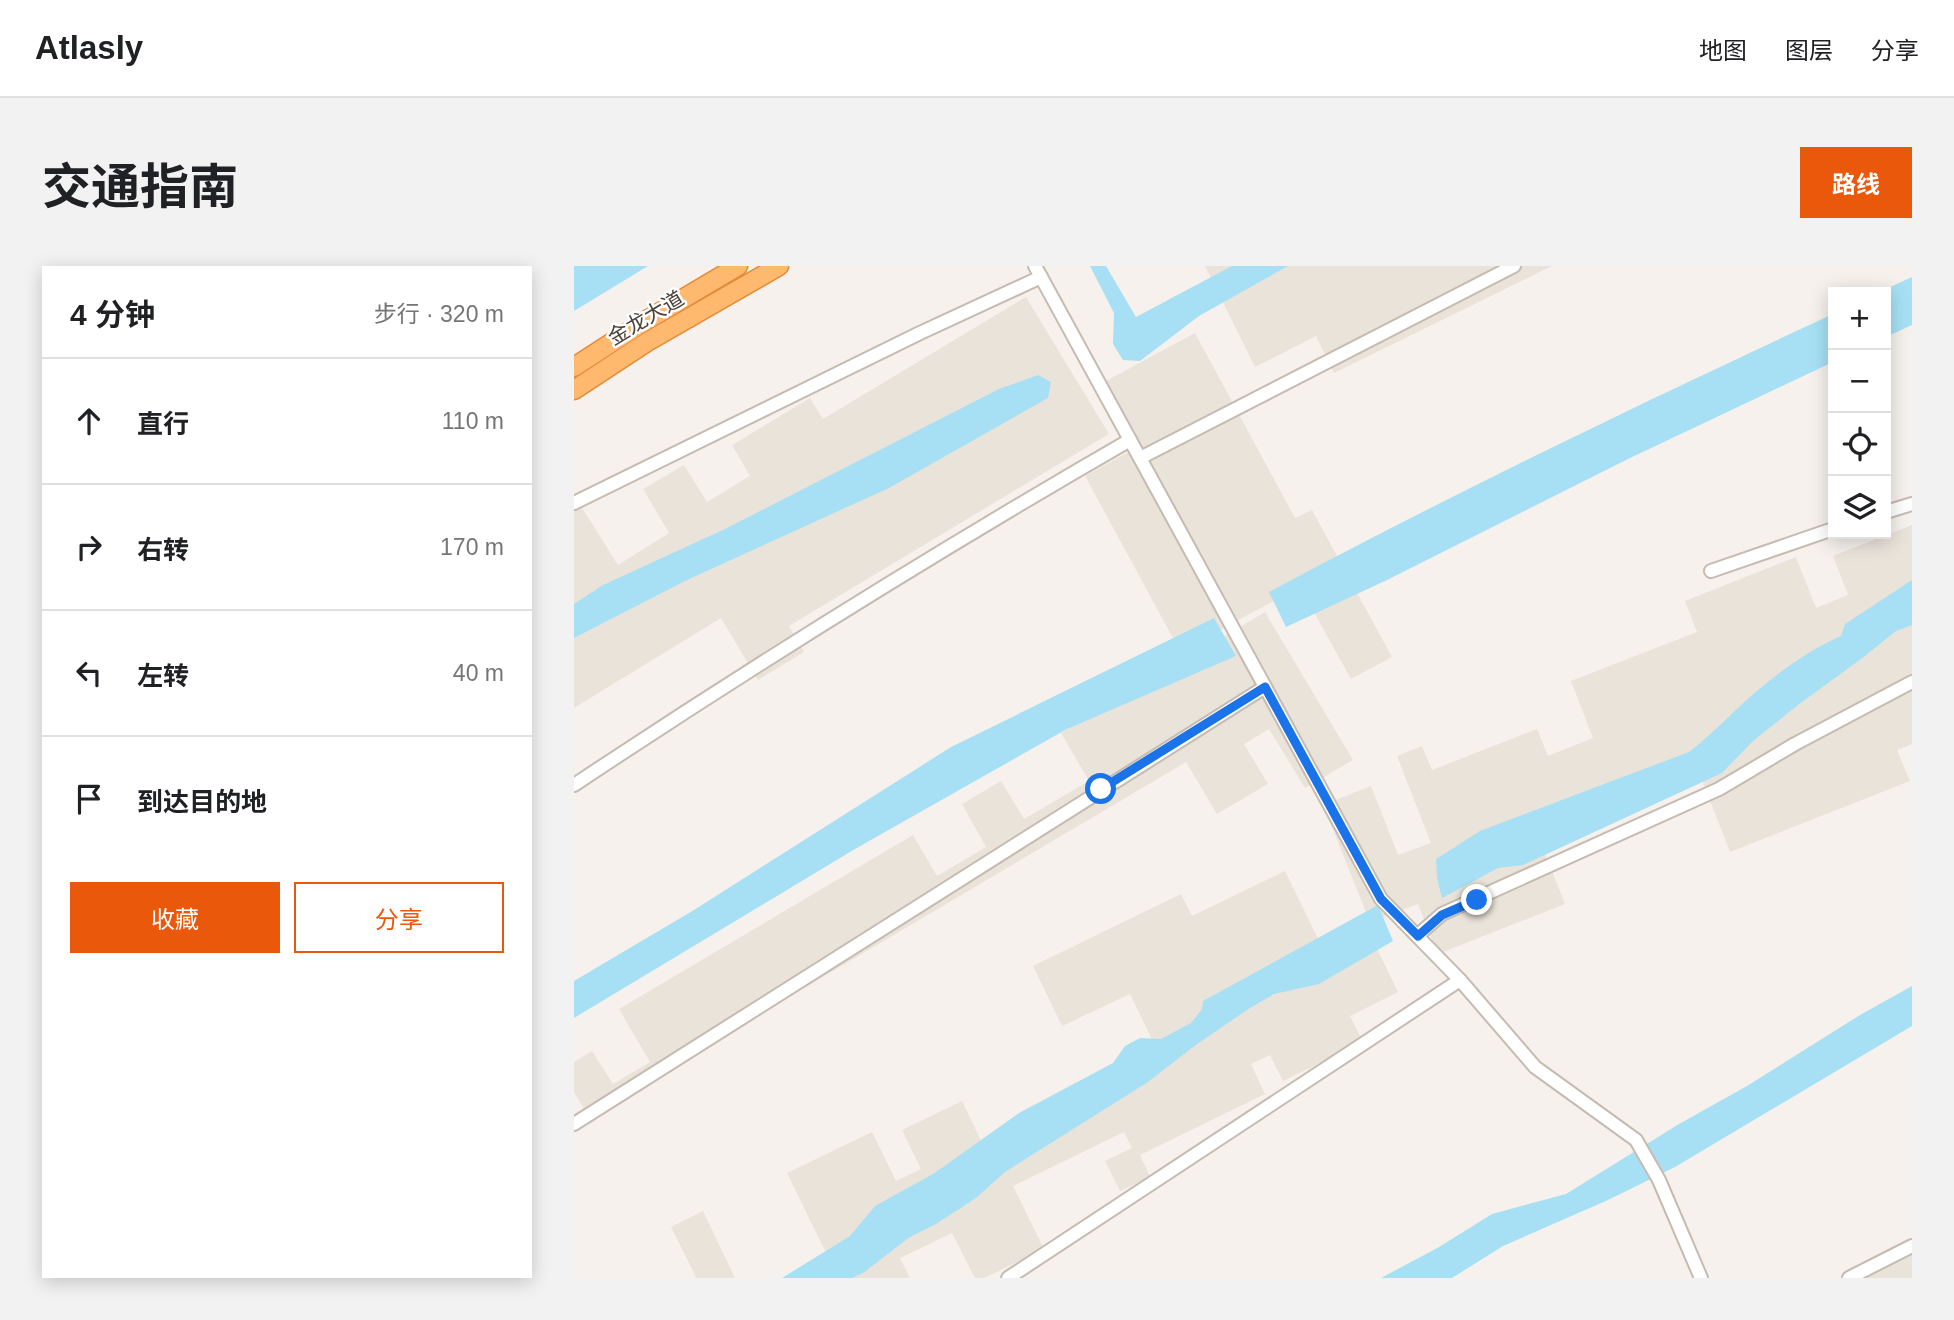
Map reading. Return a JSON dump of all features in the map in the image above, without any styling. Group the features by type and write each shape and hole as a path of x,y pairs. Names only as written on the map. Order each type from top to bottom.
{"highway":[{"name":"金龙大道","path":"574,367 738,266"},
{"name":"金龙大道","path":"574,390 647,342 779,266"}],"street":[{"path":"1140,458 1514,266"},
{"path":"574,503 1038,272 1381,899 1460,980 1535,1067 1636,1140 1659,1180 1701,1278"},
{"path":"574,785 719,690 1130,440"},
{"path":"1891,510 1912,504"},
{"path":"1710,570 1828,531"},
{"path":"1418,936 1442,915 1719,789 1795,744 1912,682"},
{"path":"574,1124 1265,687"},
{"path":"1008,1278 1460,980"},
{"path":"1849,1278 1912,1247"}],"shaded area":[{"path":"1205,266 1552,266 1334,373 1316,336 1255,367"},
{"path":"1026,297 1109,434 789,626 804,652 758,680 721,618 574,708 574,495 618,565 669,533 643,489 684,465 707,502 750,476 732,445 810,398 823,419"},
{"path":"1195,333 1295,518 1312,510 1392,657 1351,679 1300,587 1180,651 1085,476 1141,445 1106,381"},
{"path":"1912,525 1912,744 1897,750 1910,781 1730,852 1700,775 1539,839 1565,904 1438,954 1418,904 1370,922 1323,805 1371,786 1398,855 1431,843 1397,756 1422,746 1432,770 1537,729 1548,756 1593,738 1571,681 1697,632 1685,601 1796,557 1816,608 1848,595 1833,556 1876,539 1891,539 1891,533"},
{"path":"1265,612 1353,760 1305,788 1269,729 1244,744 1268,784 1217,814 1186,762 588,1116 574,1092 574,1062 592,1051 613,1084 650,1062 619,1009 913,835 937,876 986,847 962,804 1001,781 1024,819 1089,781 1061,733"},
{"path":"1285,871 1326,955 1370,934 1398,992 1350,1016 1363,1042 1283,1081 1270,1055 1251,1064 1265,1094 1140,1155 1150,1177 1120,1191 1105,1161 1132,1148 1124,1132 1013,1186 1044,1249 984,1278 975,1278 952,1233 900,1258 910,1278 805,1278 832,1265 787,1173 872,1132 896,1181 921,1169 902,1130 962,1101 983,1145 1161,1058 1130,994 1062,1026 1033,966 1181,894 1192,916"},
{"path":"703,1211 735,1278 694,1278 696,1277 671,1227"},
{"path":"1912,1242 1912,1278 1844,1278"}],"water":[{"path":"574,266 648,266 574,311"},
{"path":"1090,266 1106,266 1136,317 1232,266 1288,266 1199,316 1140,361 1123,360 1113,344 1114,313"},
{"path":"1912,277 1912,325 1891,335 1891,287"},
{"path":"1828,316 1828,364 1286,627 1269,592 1408,519"},
{"path":"1038,375 1051,382 1048,398 889,488 687,580 574,638 574,604 603,585 725,529 999,389"},
{"path":"1912,580 1912,625 1896,631 1798,705 1753,741 1722,773 1523,865 1498,868 1442,898 1436,859 1480,831 1689,752 1777,675 1808,653 1841,636 1845,624"},
{"path":"1214,618 1236,656 1067,729 855,849 574,1018 574,981 694,910 951,747"},
{"path":"1378,905 1393,941 1319,984 1274,994 1250,1008 1148,1082 1005,1172 976,1198 910,1237 863,1273 852,1278 782,1278 850,1236 875,1206 933,1174 1019,1113 1113,1063 1125,1046 1140,1038 1161,1039 1191,1023 1202,1009 1203,1001"},
{"path":"1912,986 1912,1026 1675,1167 1503,1246 1452,1278 1381,1278 1439,1247 1492,1214 1566,1194"}],"route":[{"path":"1101,789 1265,687 1381,899 1418,936 1442,915 1477,900"}]}
